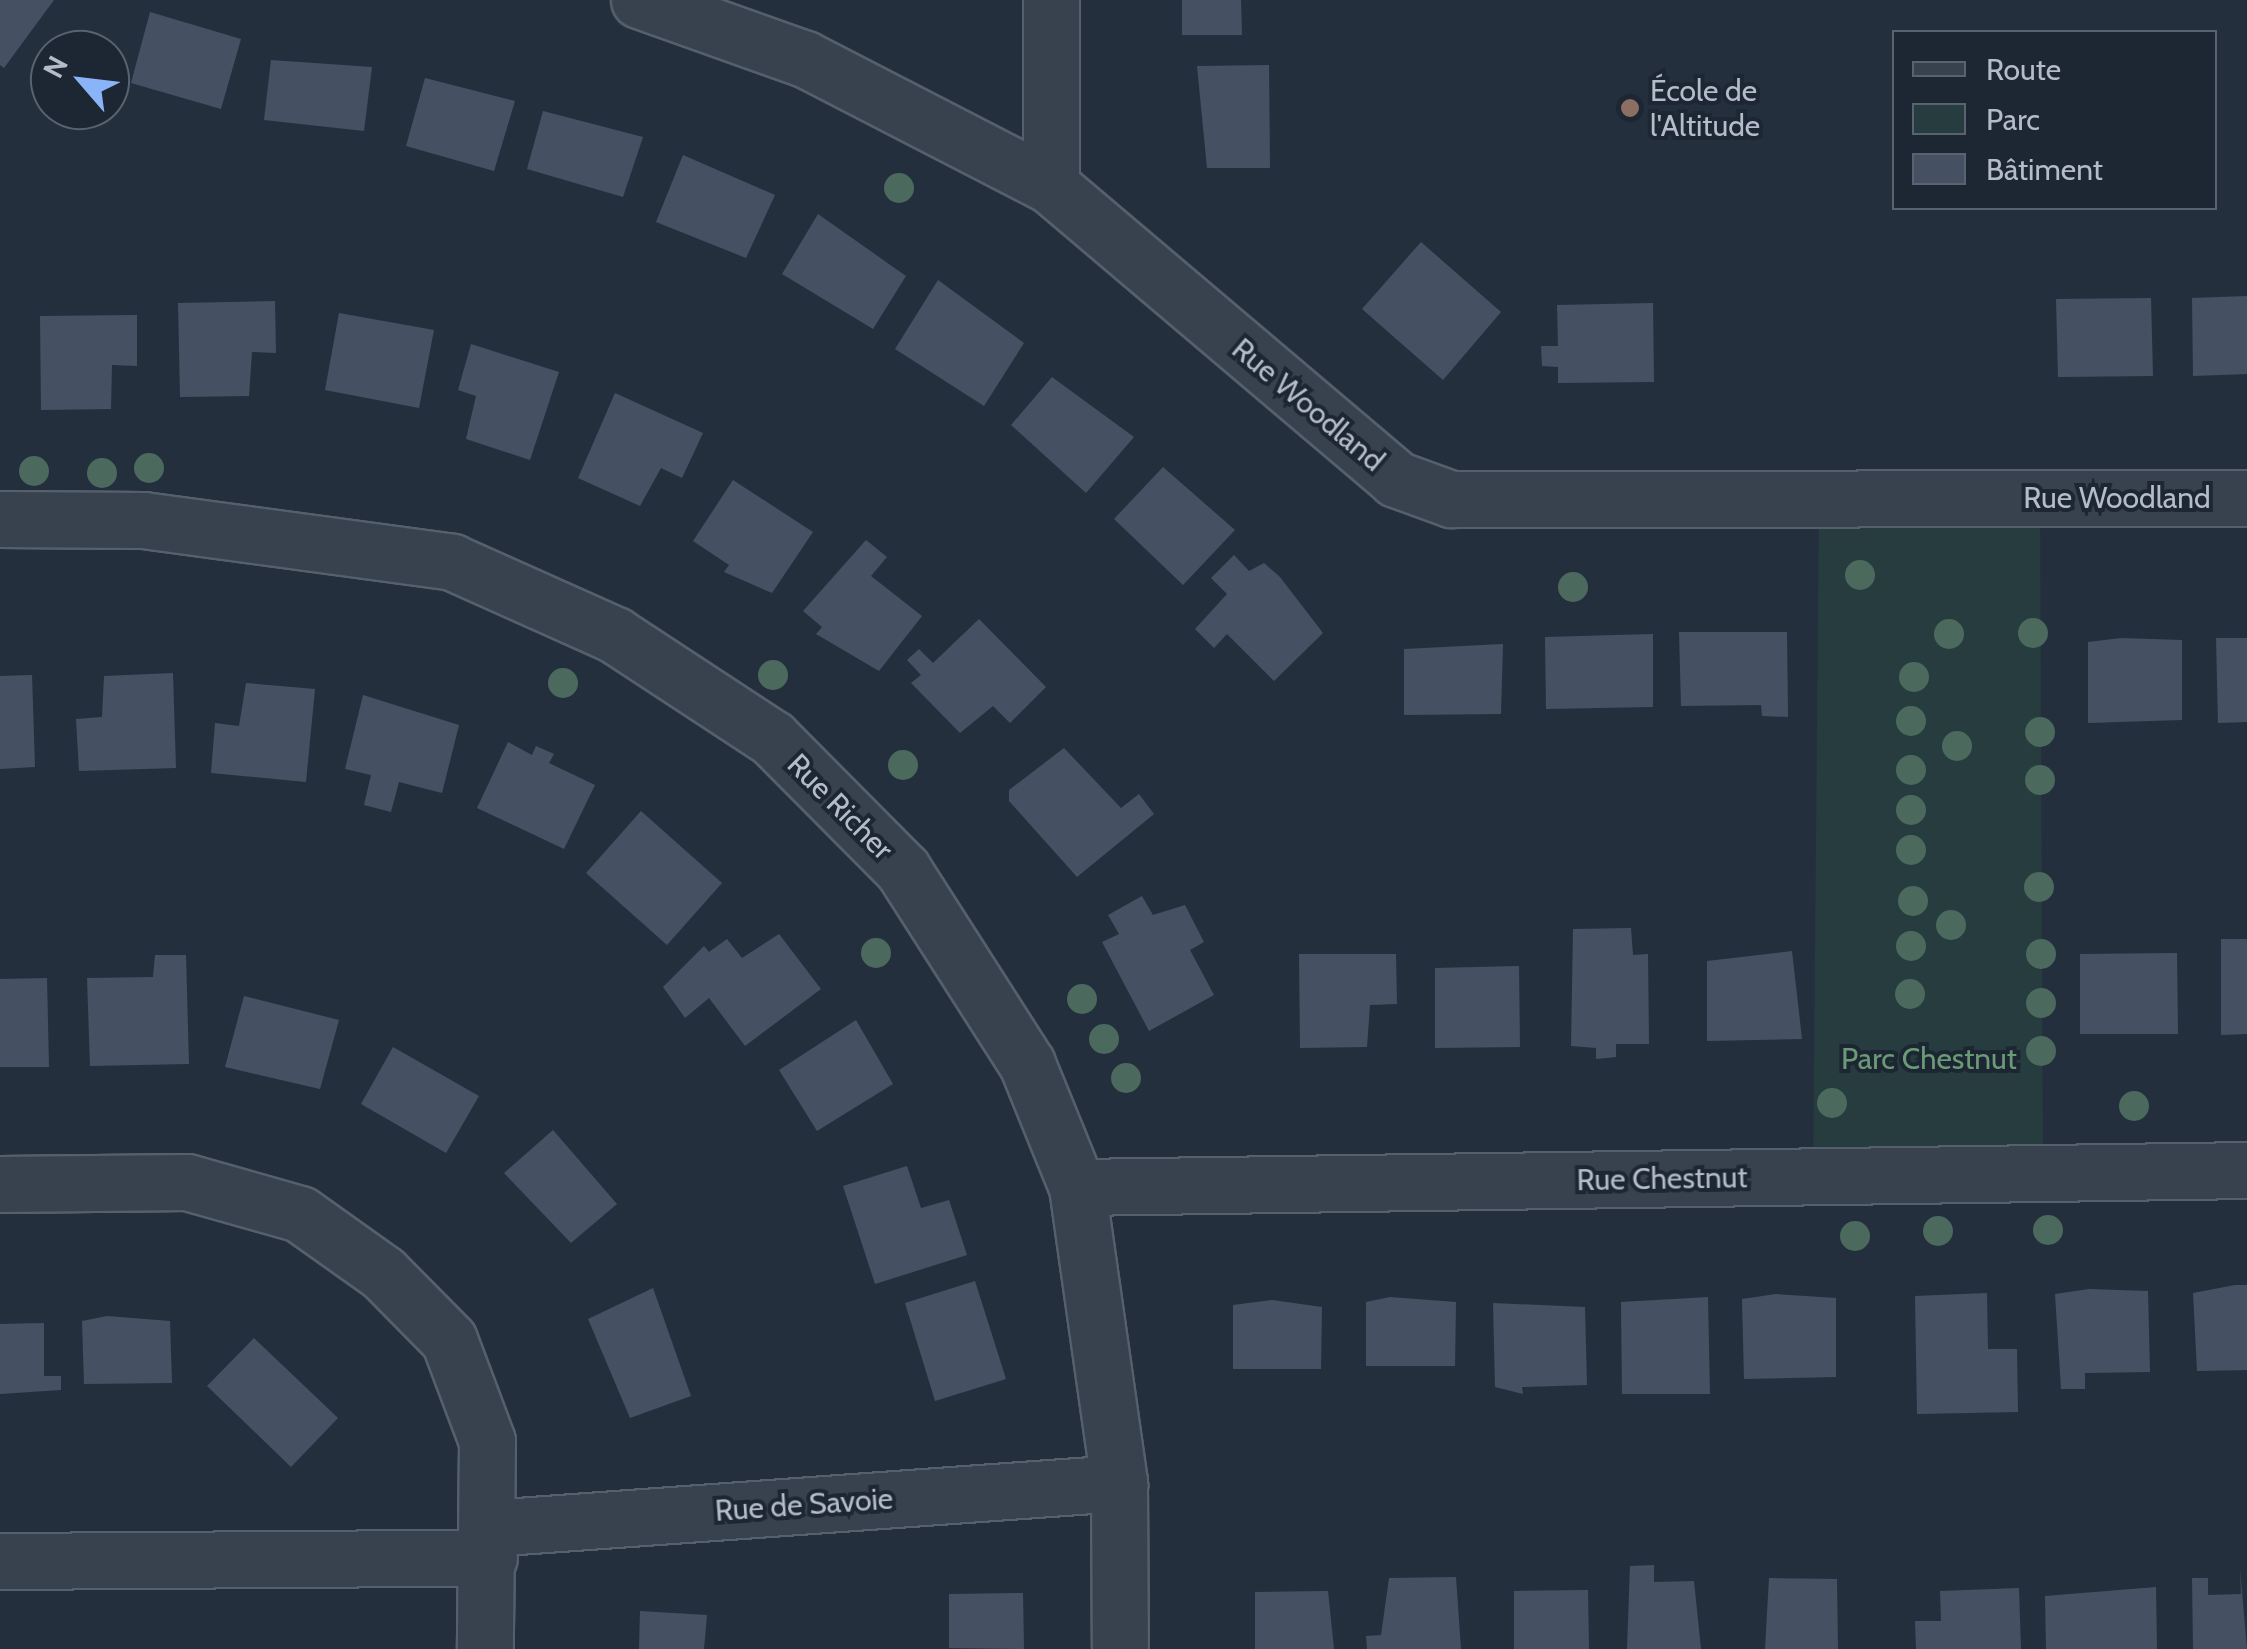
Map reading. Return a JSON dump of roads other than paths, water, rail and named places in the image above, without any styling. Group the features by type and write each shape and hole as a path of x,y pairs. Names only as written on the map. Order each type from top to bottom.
{"street":[{"name":"Rue Woodland","path":"640,0 805,59 1050,186 1396,480 1451,500 2247,498"},
{"path":"1050,186 1051,0"},
{"name":"Rue Richer","path":"0,518 143,520 452,562 615,636 772,738 903,870 1027,1064 1077,1188 1119,1483 1120,1649"},
{"name":"Rue Chestnut","path":"1077,1188 2247,1170"},
{"path":"0,1184 186,1182 300,1214 383,1273 449,1340 487,1441 485,1649"},
{"name":"Rue de Savoie","path":"0,1561 489,1543 1119,1483"}],"place":[{"name":"École de l'Altitude","path":"1630,108"}],"park label":[{"name":"Parc Chestnut","path":"1929,1059"}]}
